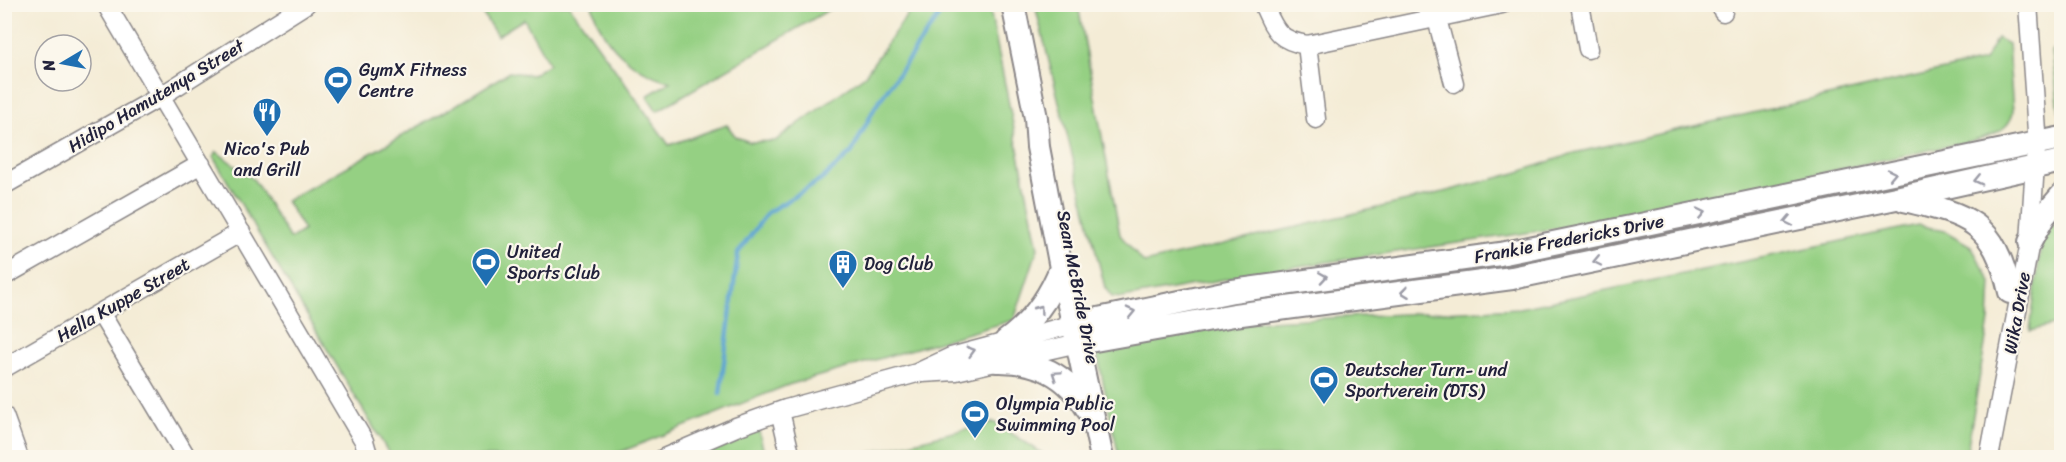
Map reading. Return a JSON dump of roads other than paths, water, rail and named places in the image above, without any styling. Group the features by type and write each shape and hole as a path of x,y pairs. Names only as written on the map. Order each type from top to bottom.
{"main road":[{"name":"Sean McBride Drive","path":"1013,4 1036,118 1038,147 1061,268 1081,332 1113,458"},
{"name":"Sean McBride Drive","path":"1036,118 1049,146 1081,332 1093,419 1102,458"},
{"name":"Frankie Fredericks Drive","path":"1081,332 1233,291 1500,255 2061,138"},
{"name":"Frankie Fredericks Drive","path":"1081,332 1234,315 1512,278 2061,161"},
{"path":"2030,242 2044,216 2061,195"},
{"path":"1896,198 1954,211 1972,222 1985,233 1996,248 2010,292"},
{"path":"1061,268 1053,290 1037,313 1001,351 1061,376 1082,399 1093,419"}],"street":[{"path":"106,4 364,441 369,458"},
{"name":"Hidipo Hamutenya Street","path":"4,185 161,96 306,4"},
{"path":"1263,4 1283,38 1306,45 1502,4"},
{"path":"1580,4 1588,49"},
{"path":"2016,4 2031,144"},
{"path":"2028,4 2030,168"},
{"path":"1437,19 1454,83"},
{"path":"1306,45 1316,119"},
{"path":"4,276 201,164"},
{"name":"Wika Drive","path":"1988,458 2030,242 2030,168"},
{"name":"Wika Drive","path":"1988,458 1988,429 2030,168"},
{"name":"Hella Kuppe Street","path":"4,368 241,232"},
{"path":"101,314 187,458"},
{"path":"664,458 780,411 917,373 956,371 1001,351 1081,332"},
{"path":"780,411 791,458"},
{"path":"4,416 19,458"}],"waterway":[{"path":"720,394 738,253 767,213 821,180 852,152 875,107 947,4"}],"place":[{"name":"GymX Fitness Centre","path":"338,106"},
{"name":"Nico's Pub and Grill","path":"267,138"},
{"name":"United Sports Club","path":"486,288"},
{"name":"Dog Club","path":"843,290"},
{"name":"Deutscher Turn- und Sportverein (DTS)","path":"1324,406"},
{"name":"Olympia Public Swimming Pool","path":"975,440"}]}
